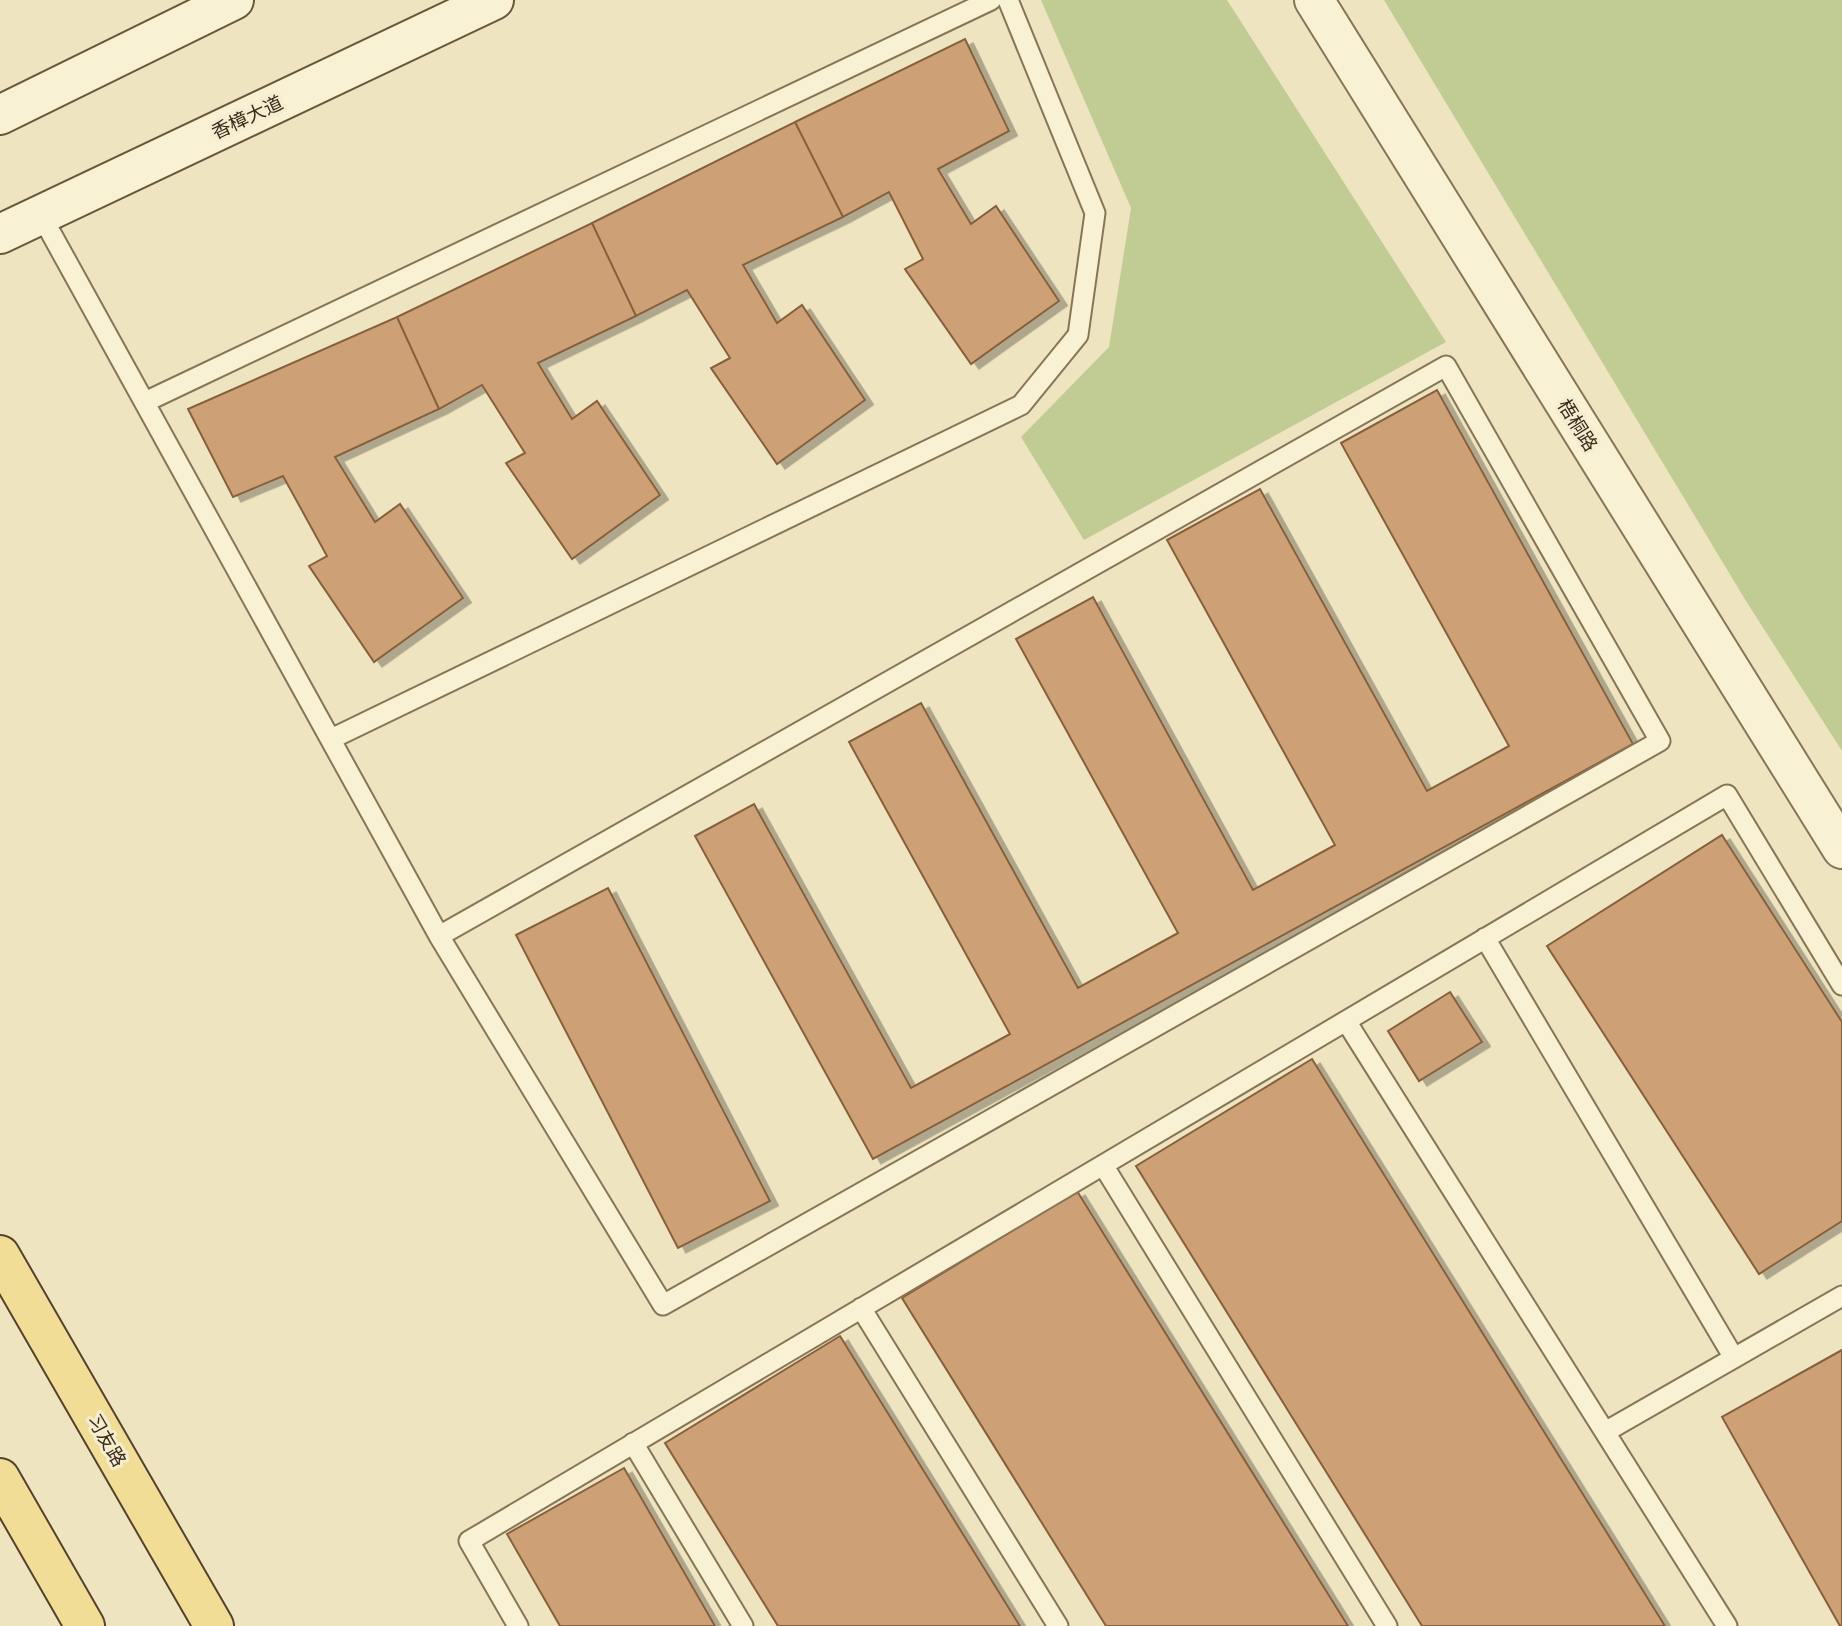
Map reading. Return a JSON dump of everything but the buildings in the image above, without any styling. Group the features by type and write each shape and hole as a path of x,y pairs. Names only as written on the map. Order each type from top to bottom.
{"main road":[{"name":"习友路","path":"0,1255 214,1626"},
{"path":"0,1478 85,1626"}],"street":[{"path":"0,116 234,0"},
{"name":"香樟大道","path":"0,234 494,0"},
{"name":"梧桐路","path":"1314,0 1842,849"}],"lane":[{"path":"145,402 991,0"},
{"path":"331,738 1021,405 1079,335 1095,214 1008,0"},
{"path":"41,215 439,936 663,1305 1660,741 1446,366 439,936"},
{"path":"518,1626 469,1541 1727,795 1842,985"},
{"path":"1485,939 1734,1358"},
{"path":"1346,1021 1727,1626"},
{"path":"1103,1165 1387,1626"},
{"path":"1605,1432 1842,1296"},
{"path":"861,1308 1058,1626"},
{"path":"633,1443 743,1626"}],"green space":[{"path":"1041,0 1227,0 1446,342 1084,540 1021,437 1109,347 1131,208"},
{"path":"1384,0 1842,0 1842,751 1746,601"}]}
